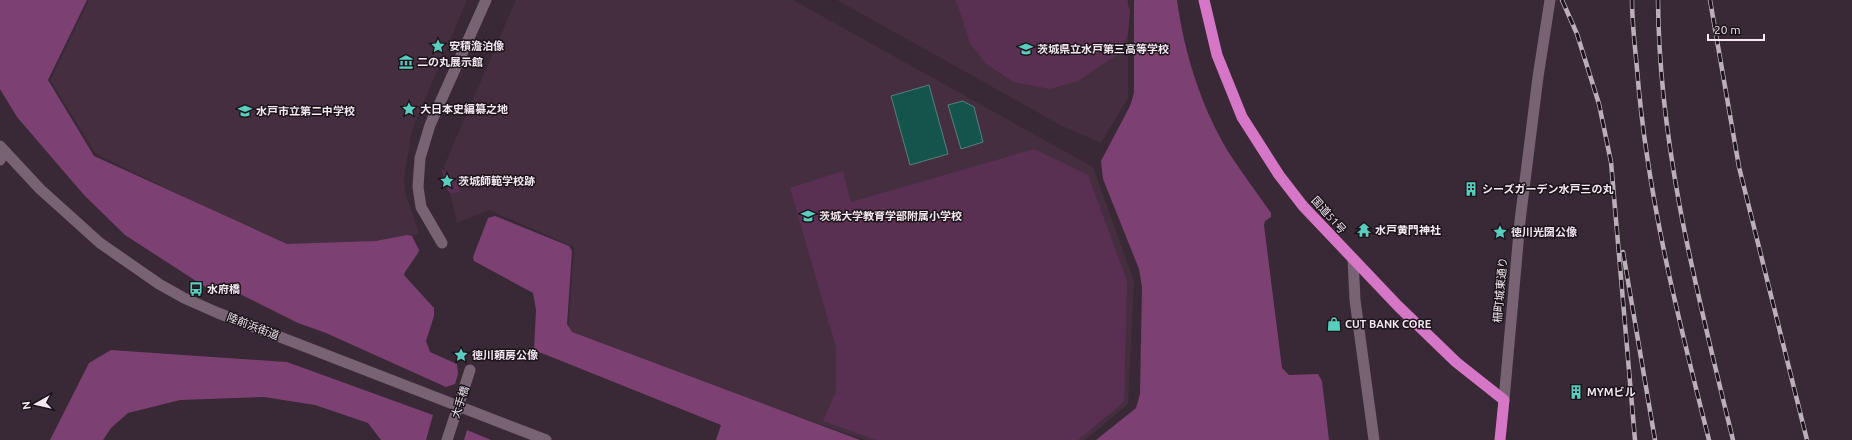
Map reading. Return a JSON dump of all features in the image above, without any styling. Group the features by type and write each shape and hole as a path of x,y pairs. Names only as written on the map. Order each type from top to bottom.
{"highway":[{"name":"国道51号","path":"1204,0 1217,55 1242,116 1279,175 1303,206 1353,259 1456,362 1504,400"},
{"name":"柵町城東通り","path":"1500,440 1504,400"}],"street":[{"path":"442,243 422,207 418,187 420,158 430,124 486,0"},
{"name":"柵町城東通り","path":"1504,400 1519,233 1547,2"},
{"name":"陸前浜街道","path":"1,153 100,243 160,284 184,298 218,313 546,440"},
{"path":"1353,259 1355,300 1374,440"},
{"name":"大手橋","path":"447,440 470,373"}],"shaded area":[{"path":"0,0 87,0 48,80 94,156 287,244 376,241 407,235 412,236 419,250 404,275 434,308 434,316 426,341 430,352 457,364 458,374 455,384 446,387 326,333 298,323 220,284 217,285 214,290 210,290 125,235 84,195 17,117 0,89"},
{"name":"水戸市立第二中学校","path":"89,0 467,0 412,130 404,178 405,192 419,233 372,255 299,257 213,211 96,154 50,80"},
{"name":"茨城大学教育学部附属小学校","path":"516,0 793,0 1093,167 1134,281 1128,404 1085,440 865,440 568,335 574,247 489,210 457,223 444,166"},
{"name":"茨城県立水戸第三高等学校","path":"837,0 1128,0 1128,98 1101,143 1062,126"},
{"path":"956,0 1127,0 1130,11 1128,34 1118,54 1078,81 1050,89 1014,82 986,64 970,43"},
{"path":"1134,0 1177,0 1189,59 1210,117 1229,153 1271,213 1271,217 1265,221 1264,225 1282,368 1289,375 1318,374 1322,381 1329,440 1096,440 1136,408 1140,394 1142,287 1139,269 1103,179 1101,161 1130,106 1134,93"},
{"path":"929,85 948,154 910,165 891,96"},
{"path":"963,101 974,107 983,142 961,149 948,105"},
{"path":"1034,149 1088,175 1127,281 1124,402 1078,440 876,440 823,421 836,391 836,347 790,188 843,171 851,202"},
{"path":"441,168 458,184 460,192 450,193 448,191"},
{"path":"495,216 569,246 572,251 567,324 572,332 860,440 716,440 721,425 534,350 536,310 533,293 474,261 473,257 488,218"},
{"path":"111,350 287,362 433,415 426,440 381,440 368,423 315,405 264,397 180,400 128,413 111,428 103,440 50,440 89,363"},
{"path":"467,430 491,440 464,440"}],"railway":[{"path":"1562,0 1577,34 1599,104 1611,162 1635,440"},
{"path":"1632,0 1632,17 1642,116 1656,210 1675,302 1709,440"},
{"path":"1658,0 1660,56 1665,112 1673,167 1694,277 1733,440"},
{"path":"1710,0 1739,167 1807,440"},
{"path":"1623,252 1655,440"}],"place":[{"name":"安積澹泊像","path":"438,46"},
{"name":"茨城県立水戸第三高等学校","path":"1026,49"},
{"name":"二の丸展示館","path":"406,62"},
{"name":"大日本史編纂之地","path":"409,109"},
{"name":"水戸市立第二中学校","path":"245,111"},
{"name":"茨城師範学校跡","path":"447,181"},
{"name":"シーズガーデン水戸三の丸","path":"1471,189"},
{"name":"茨城大学教育学部附属小学校","path":"808,216"},
{"name":"水戸黄門神社","path":"1364,230"},
{"name":"徳川光圀公像","path":"1500,232"},
{"name":"水府橋","path":"196,289"},
{"name":"CUT BANK CORE","path":"1334,324"},
{"name":"徳川頼房公像","path":"461,355"},
{"name":"MYMビル","path":"1576,392"}]}
